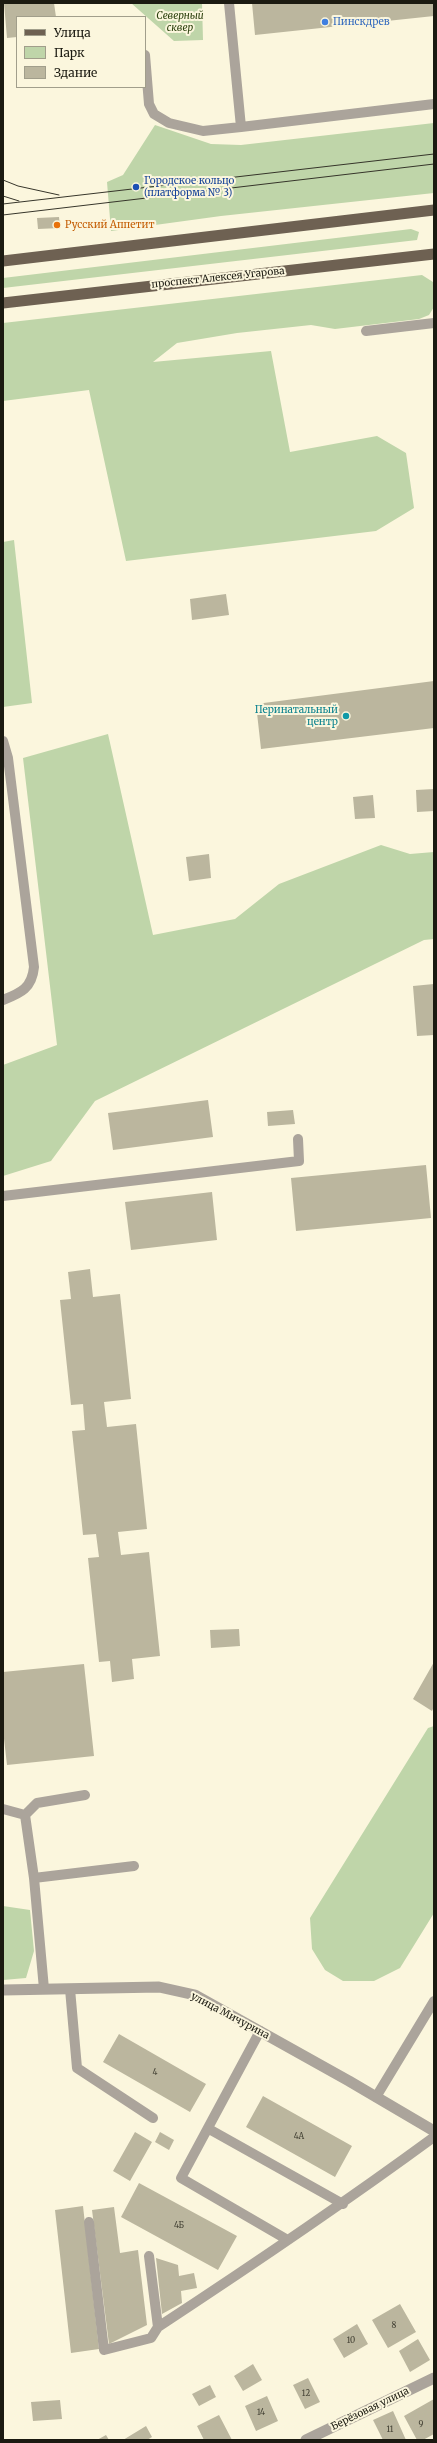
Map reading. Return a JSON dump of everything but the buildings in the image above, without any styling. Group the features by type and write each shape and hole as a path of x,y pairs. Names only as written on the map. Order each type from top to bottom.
{"main road":[{"path":"3,262 434,213"},
{"name":"проспект Алексея Угарова","path":"3,303 434,254"}],"street":[{"name":"улица Мичурина","path":"3,1990 159,1987 195,1996 260,2031 434,2131"},
{"name":"Берёзовая улица","path":"306,2440 434,2378"}],"lane":[{"path":"229,3 241,127"},
{"path":"146,67 149,104 154,114 169,123 203,131 434,104"},
{"path":"366,331 434,323"},
{"path":"3,741 8,758 34,967 32,982 28,987 3,1000"},
{"path":"3,1196 299,1161 298,1139"},
{"path":"25,1815 36,1803 85,1795"},
{"path":"3,1809 25,1815"},
{"path":"25,1815 34,1878 44,1989"},
{"path":"34,1878 134,1866"},
{"path":"70,1989 77,2068 153,2118"},
{"path":"376,2097 434,2001"},
{"path":"260,2031 209,2129 181,2178 286,2239"},
{"path":"209,2129 343,2204"},
{"path":"88,2222 104,2350 151,2338 158,2327 286,2239 343,2204 434,2137"},
{"path":"149,2256 158,2327"}],"green space":[{"name":"Северный сквер","path":"131,3 202,3 203,40 174,41"},
{"path":"434,123 434,193 221,216 111,231 107,182 123,175 155,125 211,144 241,145"},
{"path":"411,229 419,232 417,240 3,288 3,278"},
{"path":"422,275 433,282 434,307 429,315 419,319 335,329 311,325 237,333 177,343 153,362 271,351 290,452 377,436 406,453 414,508 376,531 126,561 89,390 3,401 3,323"},
{"path":"14,540 32,703 3,707 3,542"},
{"path":"108,734 153,935 235,919 279,884 381,845 410,854 434,852 434,939 424,940 95,1101 51,1161 3,1176 3,1065 57,1045 23,758"},
{"path":"434,1726 434,1913 400,1968 374,1981 343,1981 325,1970 312,1949 310,1918 428,1728"},
{"path":"3,1906 30,1910 34,1951 26,1978 3,1980"}],"tram line":[{"path":"3,204 434,154"},
{"path":"3,215 434,164"},
{"path":"3,180 18,186 59,195"},
{"path":"3,196 19,201"}],"place":[{"name":"Пинскдрев","path":"325,22"},
{"name":"Городское кольцо (платформа № 3)","path":"136,187"},
{"name":"Русский Аппетит","path":"57,225"},
{"name":"Перинатальный центр","path":"346,716"}]}
